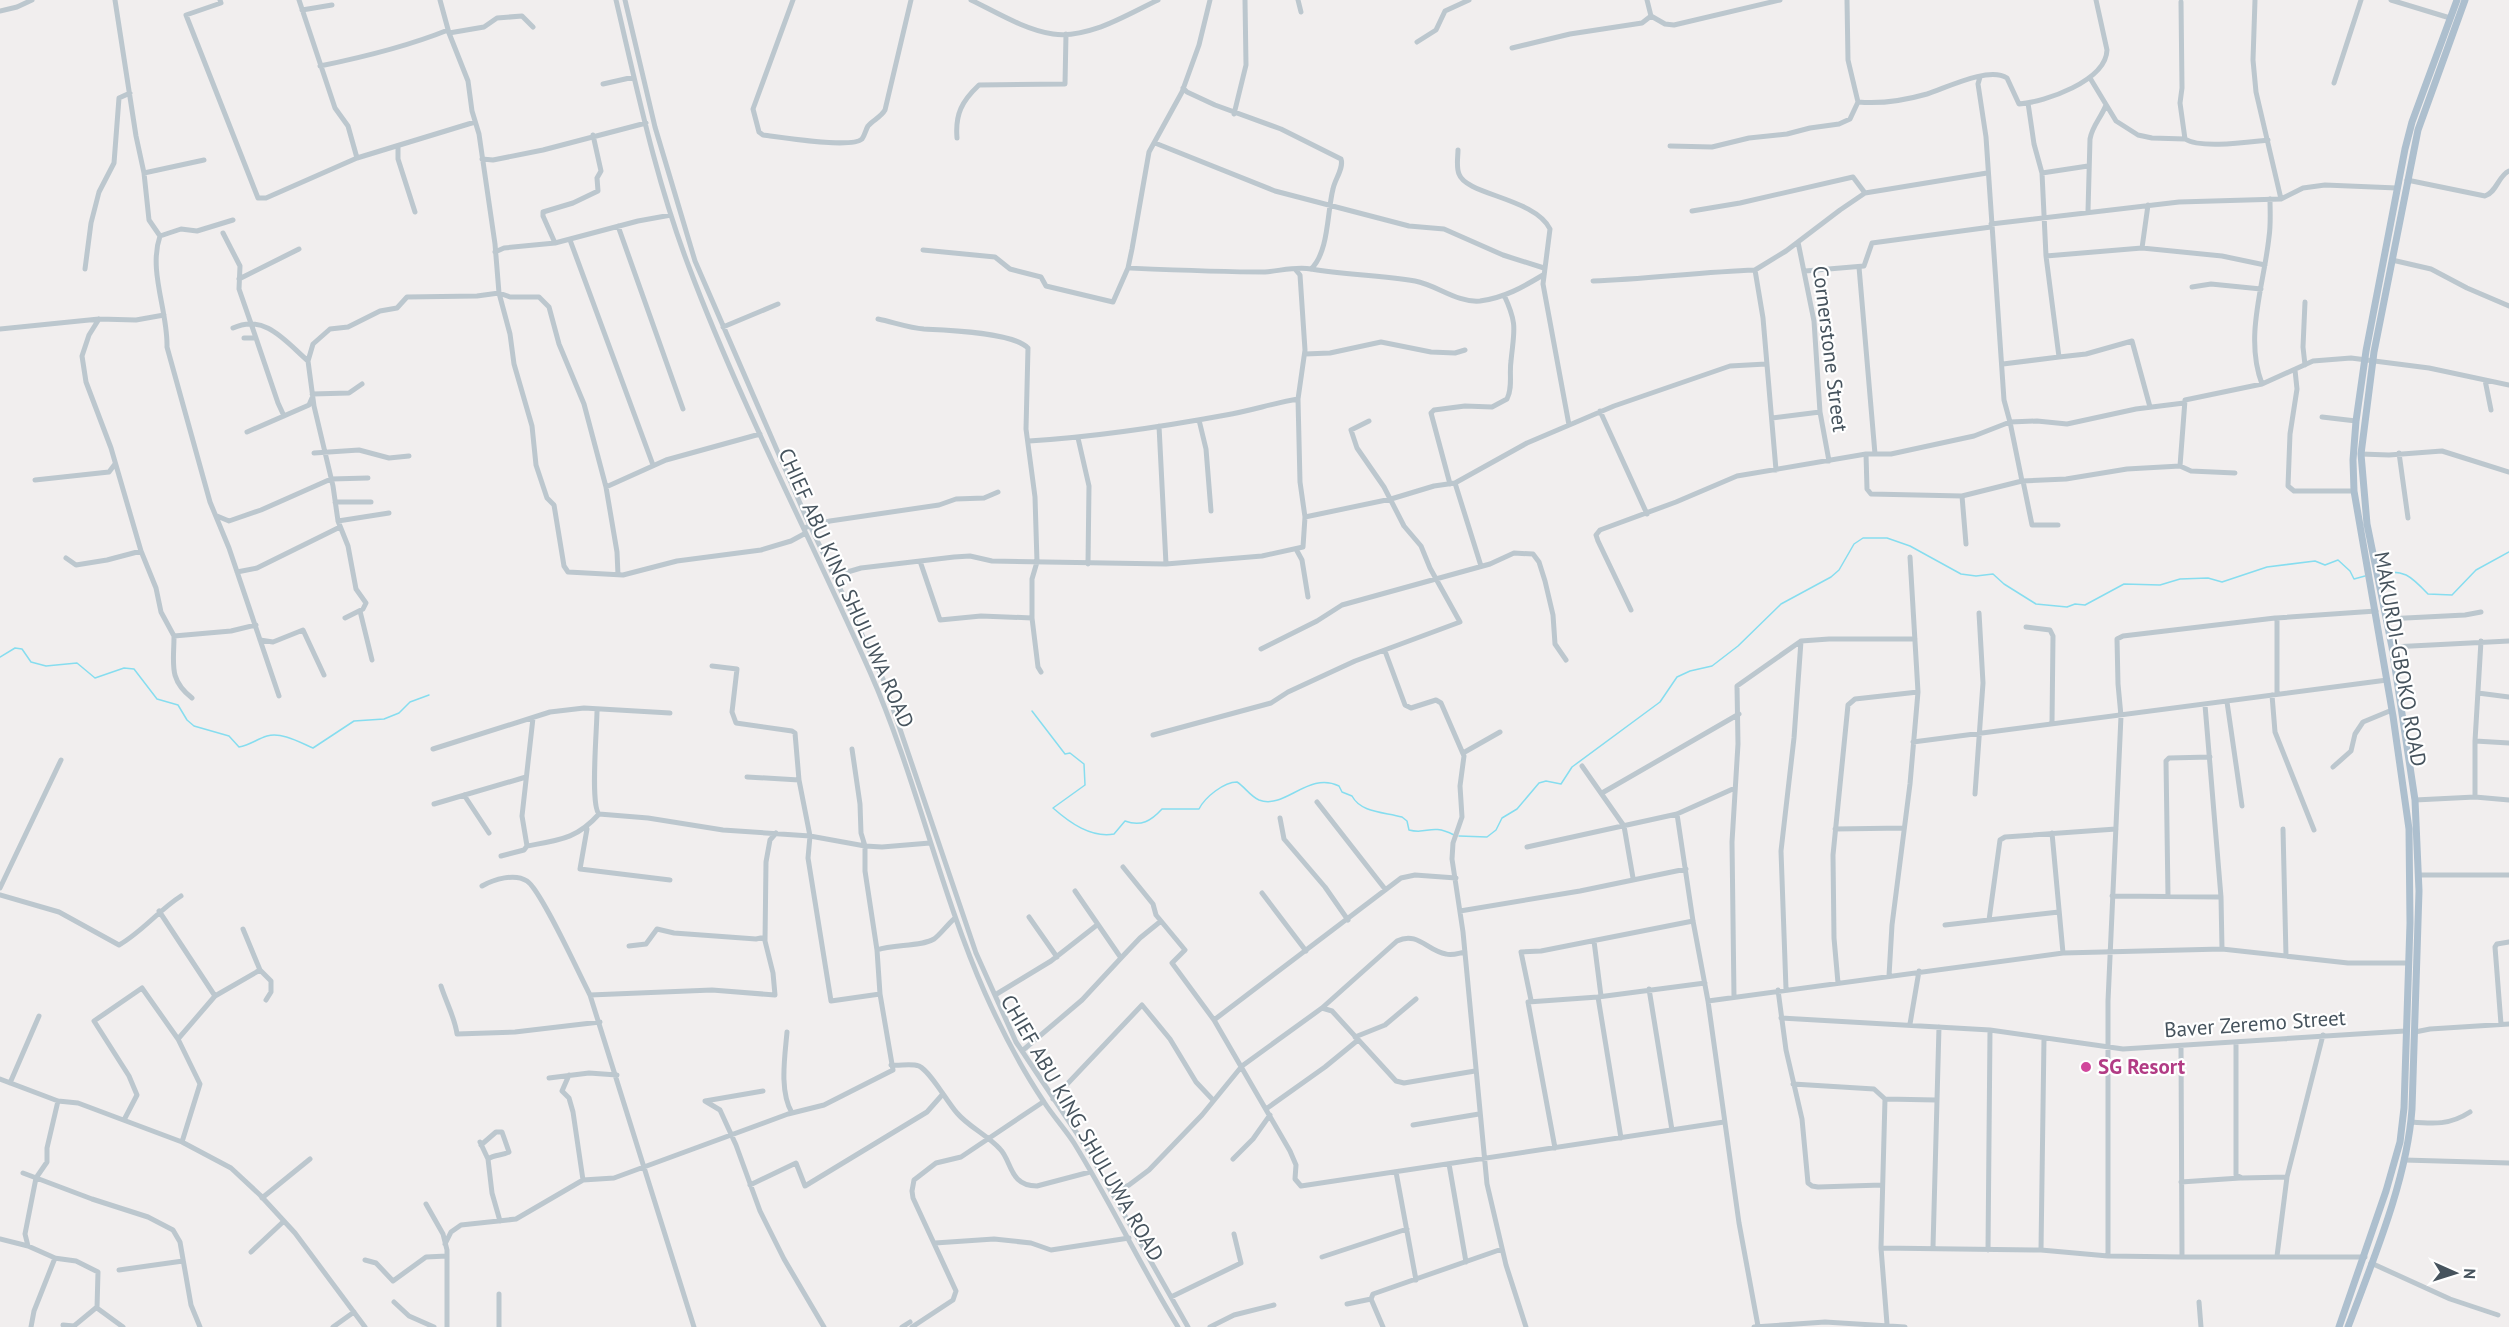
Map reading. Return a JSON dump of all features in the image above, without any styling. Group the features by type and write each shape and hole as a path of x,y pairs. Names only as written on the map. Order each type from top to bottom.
{"main road":[{"name":"MAKURDI-GBOKO ROAD","path":"2372,567 2354,491 2356,421 2365,360 2397,188 2412,122 2457,0"},
{"path":"2348,1327 2368,1260 2404,1160 2415,1032 2418,875 2415,800 2392,647 2372,567 2362,490 2361,454 2373,361 2418,130 2465,0"},
{"name":"MAKURDI-GBOKO ROAD","path":"2339,1327 2368,1260 2396,1158 2408,1125 2405,1031 2410,923 2409,829 2376,611 2375,583"},
{"path":"2393,713 2402,714"}],"street":[{"path":"13,0 17,7"},
{"path":"0,11 32,0"},
{"path":"115,0 144,173 149,220 160,236 156,256 170,358 189,419 210,502 237,572 279,696"},
{"path":"220,0 221,3 186,15 256,197 266,198 357,158 475,122"},
{"path":"299,0 334,108 348,126 357,158"},
{"path":"440,0 448,31 468,81 495,244 499,293 510,334 514,364 532,426 536,465 547,498 554,505 564,566 568,572 618,575 677,561 761,550 791,542 810,526 830,520 939,505 956,500 977,499 998,492"},
{"name":"CHIEF ABU KING SHULUWA ROAD","path":"616,0 671,215 706,312 803,531 871,674 940,871 954,919 1006,1037 1043,1102 1073,1142 1178,1327"},
{"path":"625,0 655,127 695,261 810,526 883,679 976,953 1022,1051 1086,1147 1188,1327"},
{"path":"793,0 753,109 759,132 763,135 840,143 854,142 862,138 869,124 881,117 885,110 911,0"},
{"path":"971,0 1039,31 1066,34 1092,30 1158,0"},
{"path":"1137,0 1141,8"},
{"path":"923,250 995,257 1010,268 1041,277 1046,286 1113,302 1128,268 1147,161 1184,91 1210,0"},
{"path":"1234,114 1246,65 1245,0"},
{"path":"1298,0 1301,12"},
{"path":"1417,42 1436,30 1445,10 1469,0"},
{"path":"1647,0 1651,16 1665,24 1674,25 1780,0"},
{"path":"1670,146 1712,147 1749,138 1787,134 1839,124 1850,119 1858,102 1846,41 1847,0"},
{"path":"1858,102 1895,101 1926,94 1980,76 2006,76 2018,103 2028,103 2055,96 2090,78 2103,65 2107,54 2096,0"},
{"path":"2255,0 2253,60 2256,92 2280,199"},
{"path":"2334,83 2361,0"},
{"path":"2391,0 2450,18"},
{"path":"2181,2 2182,88 2180,103 2185,138"},
{"path":"302,10 332,5"},
{"path":"320,66 418,42 448,31 484,27 502,17 522,16 533,27"},
{"path":"1512,48 1570,34 1642,23 1651,16"},
{"path":"957,138 959,108 979,85 1065,84 1066,34"},
{"path":"1980,76 1978,84 1986,137 2004,400 2032,525 2058,525"},
{"path":"603,84 634,77"},
{"path":"2090,78 2112,117 2138,135 2217,143 2268,140"},
{"path":"1969,79 1978,84"},
{"path":"1184,91 1234,114 1281,129 1341,159 1342,163 1330,203 1329,221 1318,260 1300,275"},
{"path":"85,269 91,223 99,192 114,163 119,98 130,93"},
{"path":"2028,103 2034,144 2042,173 2046,256 2060,357"},
{"path":"2088,211 2091,133 2101,119 2106,105"},
{"path":"2101,119 2112,117"},
{"path":"482,159 493,160 543,150 593,135 646,123"},
{"path":"555,243 543,212 598,191 597,178 601,171 593,135"},
{"path":"1155,143 1275,191 1330,203 1409,226 1444,229 1543,271"},
{"path":"398,146 398,159 414,212"},
{"path":"1458,150 1458,172 1461,177 1489,192 1525,205 1548,224 1550,231 1543,271 1555,355 1569,424"},
{"path":"144,173 204,160"},
{"path":"2042,173 2088,166"},
{"path":"2407,180 2486,196 2492,192 2502,174 2509,171"},
{"path":"1593,281 1755,270 1865,193 1987,173"},
{"path":"1692,211 1740,203 1853,177 1865,193"},
{"path":"1805,271 1859,267 1866,263 1872,243 2045,217 2148,205 2280,199 2303,188 2325,185 2397,188"},
{"path":"2262,384 2256,363 2255,347 2270,235 2270,199"},
{"path":"2142,248 2148,205"},
{"path":"495,252 504,248 570,240 618,226 671,215"},
{"path":"160,236 181,230 197,231 233,220"},
{"path":"618,226 683,409"},
{"path":"223,233 240,267 239,289 284,416"},
{"path":"570,240 653,465"},
{"name":"Cornerstone Street","path":"1798,242 1814,321 1820,412 1829,461"},
{"path":"495,244 504,248"},
{"path":"2046,256 2142,248 2222,256 2265,265"},
{"path":"239,279 299,249"},
{"path":"2392,260 2432,270 2509,306"},
{"path":"1859,267 1875,454"},
{"path":"1128,268 1267,272 1308,269 1334,274 1414,281 1467,300 1479,301 1504,295 1543,271"},
{"path":"834,576 852,569 970,556 992,561 1166,564 1262,556 1304,546 1305,516 1300,482 1298,399 1305,354 1300,275 1295,269"},
{"path":"1755,270 1763,318 1776,470"},
{"path":"2192,287 2211,284 2261,289"},
{"path":"345,618 360,611 366,603 356,589 348,546 338,521 312,395 308,361 313,344 330,329 348,327 380,311 397,308 407,297 477,296 499,293 510,297 539,297 549,307 559,344 584,404 606,487 617,552 618,575"},
{"path":"1481,566 1431,413 1434,410 1465,406 1492,407 1507,399 1510,392 1511,361 1516,331 1514,319 1504,295"},
{"path":"2304,302 2305,365"},
{"path":"723,327 778,304"},
{"path":"706,312 716,309"},
{"path":"0,329 99,320 136,321 164,315"},
{"path":"878,319 921,329 966,330 1015,341 1025,345 1028,351 1026,424 1035,497 1037,562 1032,579 1032,618 1038,667 1041,672"},
{"path":"99,320 88,335 82,356 86,382 115,464 141,551 156,588 161,612 174,636 174,674 180,688 192,698"},
{"path":"232,328 250,322 274,331 308,361"},
{"path":"244,338 256,338"},
{"path":"2003,364 2086,354 2132,341 2150,407"},
{"path":"1305,354 1330,353 1380,342 1431,352 1455,353 1465,350"},
{"path":"1631,610 1596,535 1600,530 1647,514 1719,482 1756,471 1776,470 1866,454 1891,454 1961,440 2010,422 2037,421 2067,424 2077,420 2102,418 2150,407 2184,403 2187,399 2262,384 2305,365 2326,359 2351,358 2455,372 2509,385"},
{"path":"1305,516 1391,499 1452,483 1504,454 1600,411 1730,366 1766,364"},
{"path":"2295,370 2297,389 2290,434 2288,486 2294,491 2354,491"},
{"path":"2485,380 2491,410"},
{"path":"312,395 349,393 362,384"},
{"path":"247,432 309,405 312,395"},
{"path":"1029,441 1078,438 1199,420 1298,399"},
{"path":"2180,466 2184,403"},
{"path":"1600,411 1647,514"},
{"path":"1772,418 1820,412"},
{"path":"2322,417 2356,421"},
{"path":"1199,420 1205,442 1211,512"},
{"path":"1153,735 1271,703 1315,679 1460,622 1421,546 1404,526 1391,499 1357,448 1352,430 1369,421"},
{"path":"1160,426 1166,564"},
{"path":"606,487 653,465 760,434"},
{"path":"1078,438 1089,486 1088,564"},
{"path":"314,453 359,450 389,458 409,456"},
{"path":"2361,454 2389,455 2442,451 2509,472"},
{"path":"2399,453 2408,518"},
{"path":"1866,454 1867,489 1871,494 1962,496 2022,481 2066,480 2127,469 2180,466 2191,471 2235,472"},
{"path":"35,480 109,472 115,464"},
{"path":"217,516 229,521 261,510 331,479 368,478"},
{"path":"1962,496 1966,544"},
{"path":"335,502 371,502"},
{"path":"338,521 389,513"},
{"path":"237,572 257,568 340,527"},
{"path":"1296,549 1302,560 1308,597"},
{"path":"66,558 76,565 141,551"},
{"path":"1261,649 1317,621 1342,605 1491,564 1514,553 1525,552 1535,555 1539,562 1547,591 1555,644 1566,660"},
{"path":"1889,976 1892,925 1918,692 1910,557"},
{"path":"920,561 940,620 981,616 1032,618"},
{"path":"360,611 372,660"},
{"path":"2108,1256 2107,1047 2109,951 2121,716 2118,637 2275,618 2376,611"},
{"path":"2386,619 2465,615 2481,612"},
{"path":"1975,794 1983,683 1979,613"},
{"path":"2275,618 2277,620 2275,732 2314,830"},
{"path":"174,636 231,631 255,625"},
{"path":"2026,627 2050,630 2053,636 2052,723"},
{"path":"260,640 273,642 303,630 324,675"},
{"path":"1734,997 1732,842 1738,714 1736,694 1739,684 1801,641 1915,639"},
{"path":"2392,647 2481,640 2509,641"},
{"path":"2475,797 2475,741 2481,640"},
{"path":"1786,988 1781,851 1794,738 1801,641"},
{"path":"1385,651 1405,705 1411,708 1436,700 1441,703 1463,753 1460,786 1462,817 1452,853 1465,952 1479,1114 1491,1203 1502,1249 1526,1327"},
{"path":"712,666 737,669 732,712 736,723 795,733 800,780 810,836 808,858 831,1001 880,994"},
{"path":"1913,742 2387,680"},
{"path":"1838,983 1833,887 1835,829 1849,702 1882,695 1918,692"},
{"path":"2478,693 2509,697"},
{"path":"2227,702 2242,806"},
{"path":"2205,705 2221,897 2222,949"},
{"path":"433,750 550,712 584,708 597,711 625,710 645,714 670,713"},
{"path":"597,711 594,792 595,810 599,814 648,818 723,830 810,836 865,846 930,843"},
{"path":"2333,767 2351,752 2355,734 2363,722 2393,713"},
{"path":"1602,794 1738,714"},
{"path":"527,846 522,816 533,718"},
{"path":"1463,753 1500,732"},
{"path":"2475,741 2509,742"},
{"path":"852,750 859,793 861,833 865,846 865,871 878,950 880,994 895,1067"},
{"path":"2168,896 2166,761 2169,758 2210,757"},
{"path":"0,888 61,760"},
{"path":"1582,766 1624,826 1633,878"},
{"path":"434,804 526,777"},
{"path":"747,777 800,780"},
{"path":"1527,847 1677,814 1735,788"},
{"path":"464,795 489,833"},
{"path":"2415,800 2475,797 2509,800"},
{"path":"1317,802 1385,890"},
{"path":"501,856 524,850 527,846 556,841 588,827 599,814"},
{"path":"1677,814 1708,1001 1724,1122 1756,1326 1887,1324 1905,1327"},
{"path":"1280,818 1284,839 1325,886 1348,920"},
{"path":"588,827 580,869 670,880"},
{"path":"1835,829 1904,828"},
{"path":"1989,920 2000,840 2005,837 2116,829"},
{"path":"2283,829 2286,956"},
{"path":"590,995 712,990 775,995 773,972 765,937 766,862 770,840 776,833"},
{"path":"2052,833 2063,953"},
{"path":"1123,867 1153,904 1156,915 1185,950 1172,963 1214,1020 1242,1066 1294,1158 1295,1179 1301,1186 1724,1122"},
{"path":"940,871 947,868"},
{"path":"1460,911 1580,891 1633,878 1686,869"},
{"path":"2418,875 2509,875"},
{"path":"1214,1020 1385,890 1408,876 1456,878"},
{"path":"482,886 491,881 509,877 526,880 539,894 590,995 617,1075 666,1244 694,1327"},
{"path":"1075,891 1121,958"},
{"path":"1262,893 1305,951"},
{"path":"0,895 59,912 119,945 129,939 159,911 181,896"},
{"path":"2112,896 2221,897"},
{"path":"159,911 215,996"},
{"path":"1945,925 2059,912"},
{"path":"1029,917 1057,957"},
{"path":"878,950 891,945 931,941 937,938 943,928 954,919"},
{"path":"1022,1051 1082,1000 1140,938 1161,921"},
{"path":"1555,1148 1528,1006 1531,1000 1521,952 1594,941 1693,921"},
{"path":"995,995 1057,957 1097,925"},
{"path":"243,929 260,970 271,981 271,992 266,1000"},
{"path":"629,946 646,944 657,929 686,934 756,939 765,937"},
{"path":"1112,1193 1129,1185 1149,1170 1202,1115 1242,1066 1322,1008 1389,947 1405,937 1421,940 1444,954 1465,952"},
{"path":"1594,941 1621,1137"},
{"path":"2501,1024 2495,947 2497,944 2509,942"},
{"path":"1708,1001 1786,988 2063,953 2222,949 2348,963 2407,963"},
{"path":"178,1039 215,996 260,970"},
{"path":"1910,1024 1919,971"},
{"path":"1531,1000 1600,996 1705,983"},
{"path":"441,986 449,1012 456,1025 457,1034 515,1032 600,1022"},
{"path":"124,1120 137,1095 129,1076 94,1021 142,988 178,1039 200,1084 182,1142"},
{"path":"1649,989 1672,1130"},
{"path":"1778,990 1793,1084 1802,1119 1803,1146 1809,1184 1818,1187 1882,1185"},
{"path":"1332,1011 1335,997"},
{"path":"1266,1109 1325,1067 1356,1039 1385,1025 1416,999"},
{"path":"1053,1099 1143,1005 1170,1039 1196,1082 1213,1100"},
{"path":"1322,1008 1332,1011 1397,1082 1404,1083 1475,1071"},
{"path":"10,1083 39,1016"},
{"name":"Baver Zeremo Street","path":"1781,1018 1990,1030 2037,1035 2107,1047 2181,1047 2323,1035 2405,1031"},
{"path":"2415,1032 2509,1024"},
{"path":"1933,1247 1939,1027"},
{"path":"1988,1250 1990,1030"},
{"path":"787,1032 784,1073 786,1101 792,1113"},
{"path":"2277,1256 2288,1177 2323,1035"},
{"path":"2041,1250 2044,1038"},
{"path":"2236,1042 2235,1166 2236,1174 2240,1178"},
{"path":"2181,1047 2182,1257"},
{"path":"445,1244 451,1232 461,1225 516,1220 583,1180 614,1178 792,1113 824,1105 874,1081 895,1067 911,1065 920,1067 931,1078 959,1116 1003,1152 1011,1172 1030,1186 1044,1185 1089,1172"},
{"path":"549,1078 589,1073 617,1075"},
{"path":"569,1075 562,1091 569,1098 573,1112 583,1180"},
{"path":"0,1079 58,1101 78,1103 182,1142 231,1168 284,1221 365,1327"},
{"path":"1793,1084 1875,1089 1885,1098 1936,1100"},
{"path":"763,1090 705,1101 720,1110 736,1145 760,1211 784,1259 827,1326"},
{"path":"750,1185 796,1163 805,1186 927,1112 942,1095"},
{"path":"1885,1098 1881,1248 1887,1324"},
{"path":"28,1246 25,1234 36,1178 47,1162 47,1148 58,1101"},
{"path":"902,1327 955,1299 956,1291 912,1194 914,1180 936,1163 961,1157 1043,1102"},
{"path":"2408,1125 2445,1124 2459,1120 2470,1112"},
{"path":"1413,1125 1479,1114"},
{"path":"1233,1160 1253,1139 1270,1115"},
{"path":"488,1159 494,1155 503,1156 510,1152 502,1132 496,1132 481,1144 488,1159 492,1193 500,1221"},
{"path":"262,1198 310,1159"},
{"path":"2404,1160 2509,1162"},
{"path":"1449,1164 1466,1262"},
{"path":"1396,1172 1416,1280"},
{"path":"23,1173 92,1199 148,1216 173,1230 180,1242 191,1305 200,1327"},
{"path":"2181,1182 2288,1177"},
{"path":"426,1204 443,1234 445,1244 447,1327"},
{"path":"251,1252 284,1221"},
{"path":"1322,1257 1407,1229"},
{"path":"1171,1298 1241,1263 1234,1234"},
{"path":"935,1244 994,1239 1031,1243 1050,1250 1136,1236"},
{"path":"0,1239 28,1246 54,1258 76,1261 98,1272 97,1307 74,1326 63,1325"},
{"path":"1881,1248 2041,1250 2108,1256 2277,1256 2368,1260 2450,1299 2498,1315"},
{"path":"1383,1327 1371,1299 1372,1294 1502,1249"},
{"path":"365,1260 376,1263 393,1281 426,1257 447,1256"},
{"path":"31,1327 34,1311 54,1258"},
{"path":"119,1270 183,1261"},
{"path":"499,1327 500,1294"},
{"path":"1347,1304 1371,1299"},
{"path":"394,1302 409,1316 434,1327"},
{"path":"2199,1302 2201,1327"},
{"path":"1210,1327 1234,1315 1274,1305"},
{"path":"97,1307 123,1327"},
{"path":"333,1327 354,1312"}],"waterway":[{"path":"1459,836 1487,837 1496,830 1502,818 1517,809 1539,783 1546,781 1561,784 1572,767 1660,702 1677,677 1690,671 1712,666 1738,646 1781,604 1831,577 1839,570 1854,544 1863,538 1887,538 1910,546 1961,574 1976,576 1993,574 2004,584 2036,604 2067,607 2075,604 2085,605 2124,584 2160,585 2180,579 2208,578 2222,582 2267,567 2315,561 2325,565 2338,560 2350,571 2354,579 2365,576"},
{"path":"2379,574 2401,573 2417,582 2428,594 2452,595 2476,570 2509,552"},
{"path":"0,657 15,648 22,649 31,662 46,666 77,663 95,678 124,668 134,669 157,699 178,705 187,720 194,726 229,736 239,747 263,737 279,735 313,748 354,721 384,719 399,713 410,702 429,695"},
{"path":"1032,711 1065,754 1070,753 1084,764 1085,785 1053,808 1074,824 1097,834 1114,834 1125,821 1145,822 1162,809 1199,809 1215,791 1237,782 1259,800 1269,802 1288,796 1307,786 1328,783 1339,786 1342,792 1352,796 1356,802 1367,809 1402,817 1407,821 1409,830 1434,829 1454,835"}],"place":[{"name":"SG Resort","path":"2086,1067"}]}
